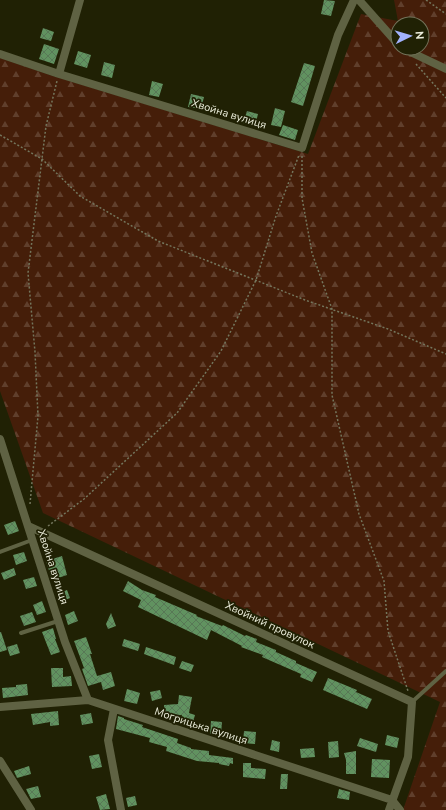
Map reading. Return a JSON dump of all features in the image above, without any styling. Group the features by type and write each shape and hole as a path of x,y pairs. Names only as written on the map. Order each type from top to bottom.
{"street":[{"path":"59,74 80,0"},
{"path":"302,148 338,35 354,0"},
{"path":"359,0 390,35"},
{"name":"Хвойна вулиця","path":"0,54 59,74 302,148"},
{"path":"419,56 446,69"},
{"name":"Хвойна вулиця","path":"0,439 58,620 88,700"},
{"name":"Хвойний провулок","path":"28,526 412,702"},
{"name":"Могрицька вулиця","path":"0,707 88,700 392,800"},
{"path":"389,810 408,757 412,702"},
{"path":"114,708 108,740 121,810"},
{"path":"0,761 31,810"},
{"path":"392,800 400,810"}],"lane":[{"path":"0,552 32,540"},
{"path":"21,633 58,620"},
{"path":"412,702 446,672"}],"path":[{"path":"426,0 446,14"},
{"path":"412,60 446,98"},
{"path":"29,510 38,416 35,352 28,272 46,126 59,74"},
{"path":"0,135 42,159 80,196 158,241 256,280 388,329 446,354"},
{"path":"41,531 84,498 177,413 221,351 256,280 276,216 302,148"},
{"path":"302,148 302,198 312,253 332,309 332,395 359,514 384,581 388,631 412,702"}],"green space":[{"path":"394,0 446,0 446,810 403,810 440,702 43,513 0,391 0,58 53,76 308,154 361,14 390,19 390,56 430,56 430,16 397,16"}],"building":[{"path":"324,0 335,1 331,16 321,14"},
{"path":"43,28 54,32 51,41 40,38"},
{"path":"44,44 59,49 54,64 39,59"},
{"path":"78,51 91,55 87,68 74,64"},
{"path":"104,62 115,65 112,78 101,75"},
{"path":"304,63 315,66 303,106 291,102"},
{"path":"152,81 163,84 159,97 149,95"},
{"path":"191,94 204,97 201,109 188,107"},
{"path":"275,108 285,111 281,127 271,125"},
{"path":"247,111 258,114 255,126 243,123"},
{"path":"283,125 298,130 295,140 279,135"},
{"path":"15,521 19,531 8,535 4,525"},
{"path":"24,552 27,561 16,565 13,555"},
{"path":"62,556 67,575 52,580 46,561"},
{"path":"14,568 16,575 4,580 1,573"},
{"path":"34,577 37,586 26,589 23,580"},
{"path":"128,581 142,590 156,595 155,597 197,615 196,616 222,626 223,625 245,636 246,635 257,639 256,642 276,650 276,652 296,661 296,663 317,672 312,682 300,677 301,674 262,657 263,655 241,647 242,646 211,630 207,640 138,607 141,600 123,591"},
{"path":"67,590 70,598 60,602 57,594"},
{"path":"42,601 46,612 37,615 33,605"},
{"path":"74,611 78,621 68,625 65,615"},
{"path":"32,612 36,622 24,626 20,616"},
{"path":"111,613 116,626 108,629 106,624"},
{"path":"53,628 60,652 51,655 42,632"},
{"path":"0,632 7,650 0,652"},
{"path":"86,637 97,676 111,672 115,686 103,690 101,682 88,686 82,669 84,668 74,641"},
{"path":"124,639 140,644 138,651 122,646"},
{"path":"17,644 20,653 10,656 7,647"},
{"path":"146,647 176,657 174,665 144,654"},
{"path":"182,661 194,665 191,672 179,668"},
{"path":"51,668 63,668 63,677 71,676 72,686 52,687"},
{"path":"328,678 357,690 356,692 372,699 367,709 323,690"},
{"path":"27,684 28,695 3,698 2,688 16,687 16,685"},
{"path":"127,689 140,693 137,704 124,701"},
{"path":"160,690 162,698 152,701 150,692"},
{"path":"179,695 192,697 189,713 195,715 192,726 180,723 182,715 165,716 164,705 178,704"},
{"path":"58,711 59,725 50,726 50,722 33,725 31,714"},
{"path":"91,713 93,723 82,725 80,715"},
{"path":"118,716 143,725 142,727 178,739 177,743 191,749 209,751 209,755 233,758 233,764 230,763 229,766 219,763 197,761 166,751 167,747 149,742 150,738 116,729"},
{"path":"211,721 222,722 221,734 210,734"},
{"path":"244,731 256,732 255,744 243,743"},
{"path":"387,735 399,738 397,748 385,745"},
{"path":"360,738 378,744 376,752 357,746"},
{"path":"272,740 280,742 279,752 270,750"},
{"path":"338,741 339,757 329,758 328,742"},
{"path":"314,748 315,757 301,758 300,749"},
{"path":"356,751 356,774 346,774 346,760 344,753"},
{"path":"99,754 102,767 92,769 89,756"},
{"path":"372,759 390,760 389,778 371,777"},
{"path":"243,763 251,763 251,768 266,769 265,779 243,777"},
{"path":"29,766 31,774 17,778 14,771"},
{"path":"281,774 288,774 287,789 280,789"},
{"path":"38,786 41,797 31,799 26,789"},
{"path":"339,789 350,792 349,800 337,798"},
{"path":"106,794 110,809 100,810 96,797"},
{"path":"135,796 137,805 128,807 126,798"}]}
